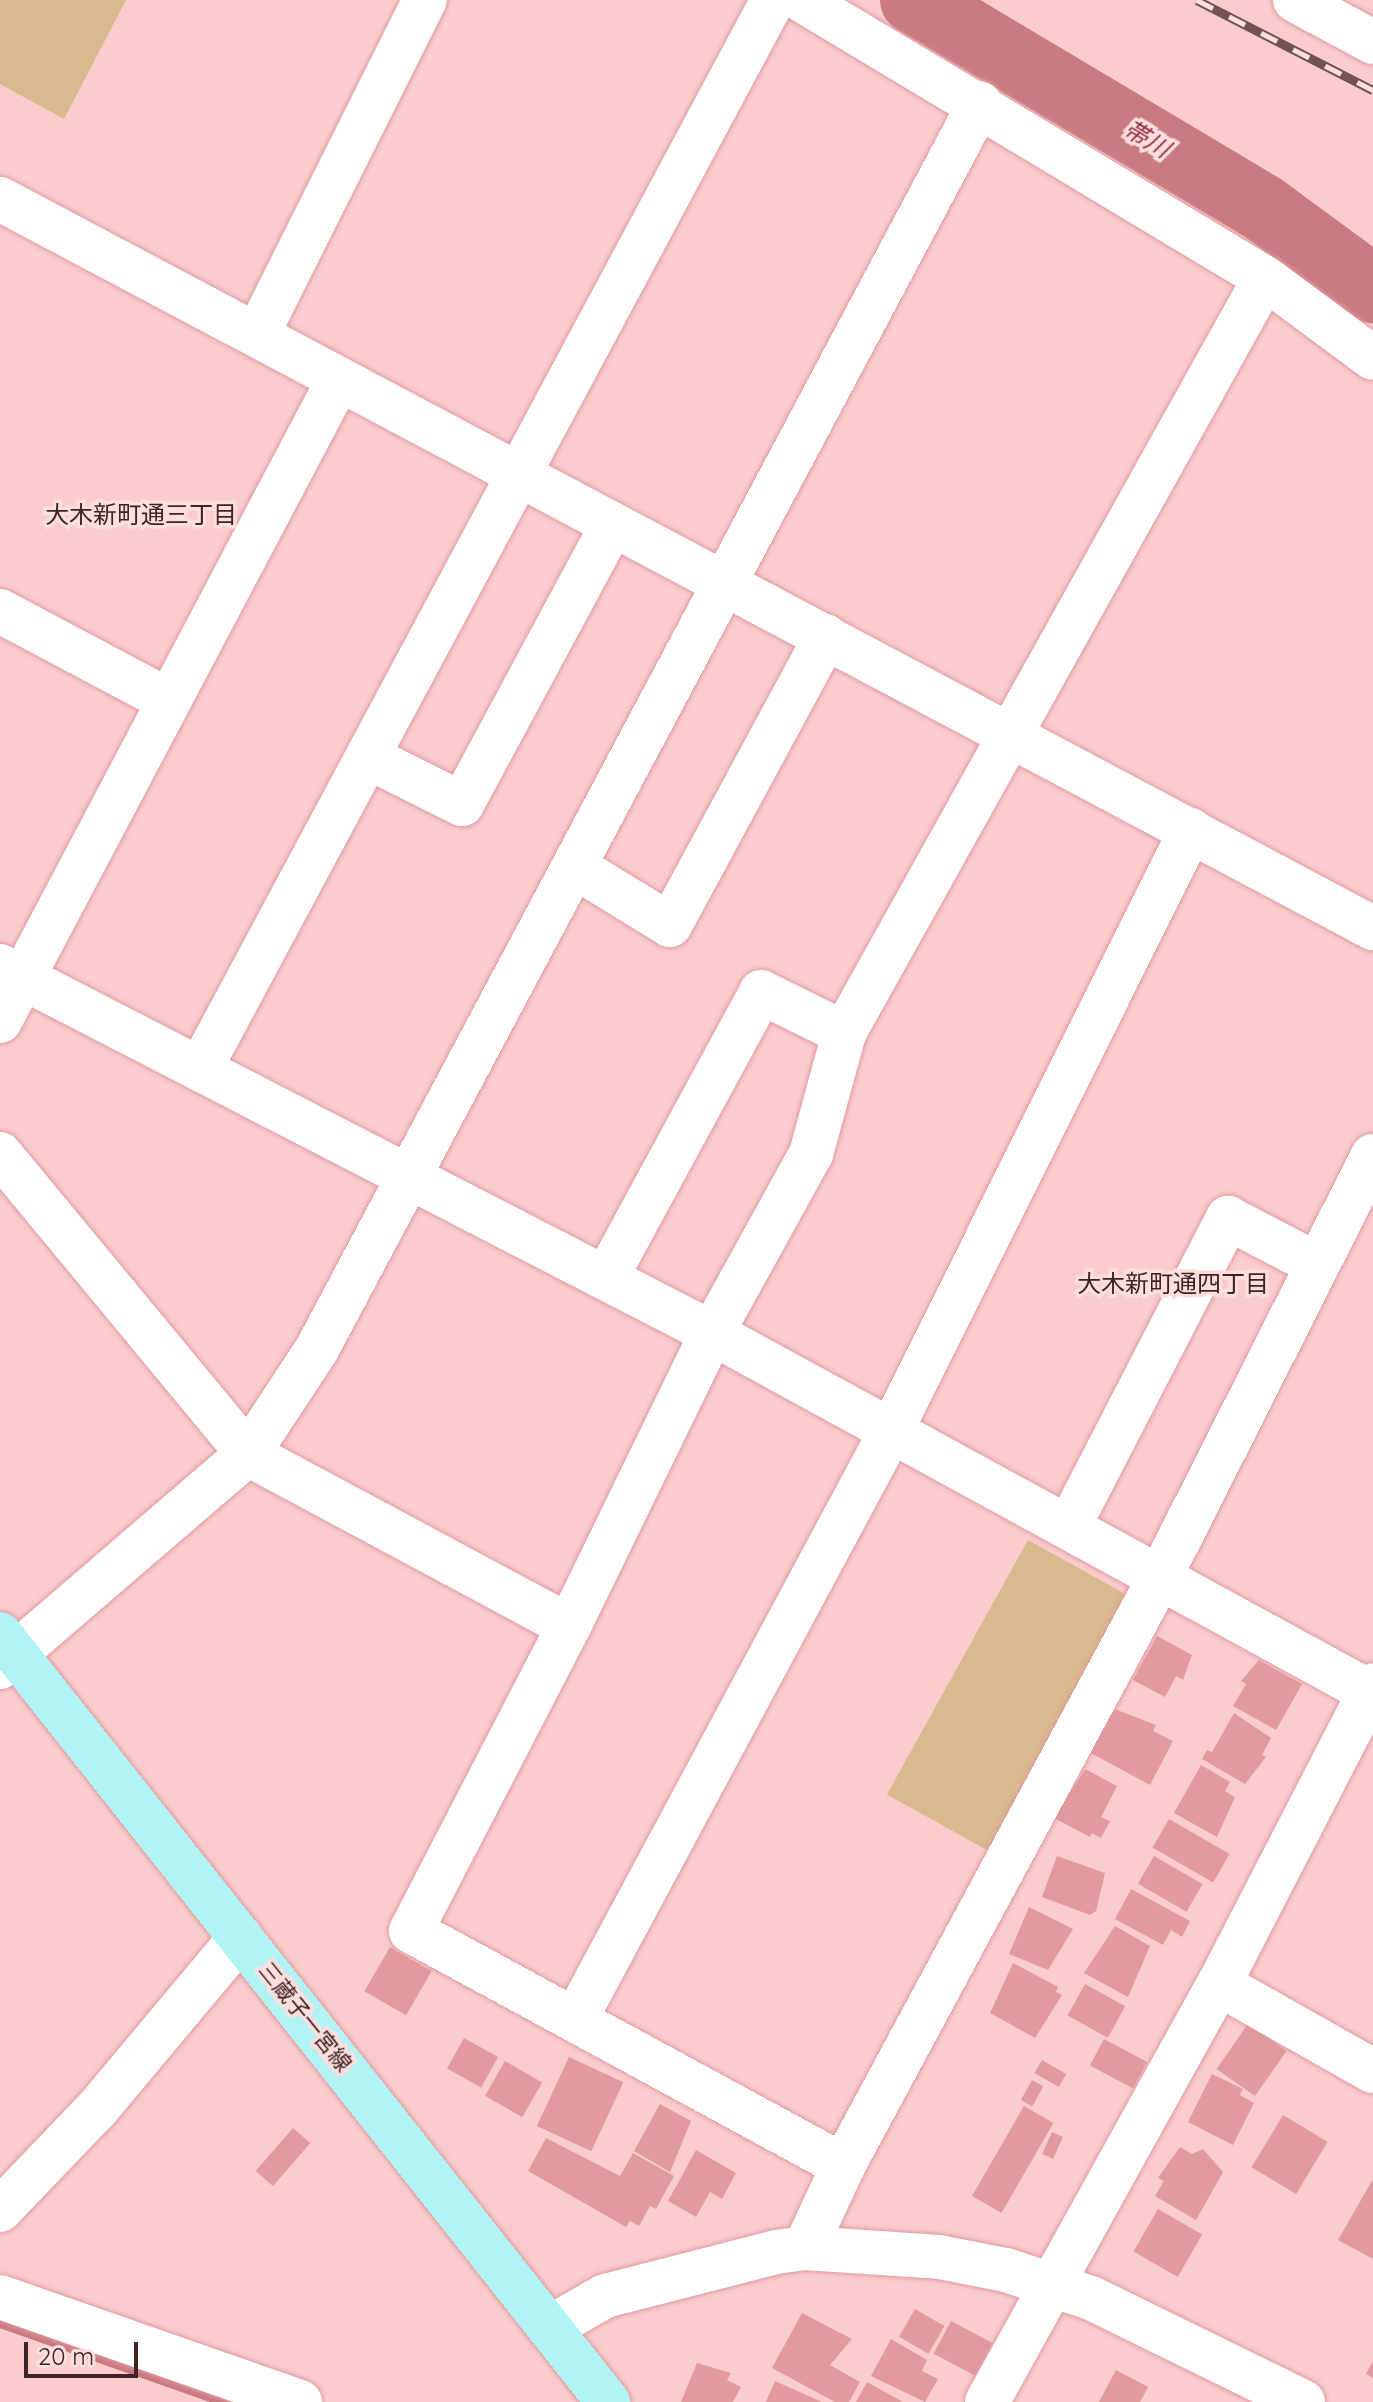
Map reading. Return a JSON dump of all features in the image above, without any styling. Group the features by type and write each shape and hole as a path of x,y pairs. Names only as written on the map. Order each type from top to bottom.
{"main road":[{"name":"三蔵子一宮線","path":"5,1652 241,1937 608,2402"}],"street":[{"path":"258,333 425,0"},
{"path":"200,1069 773,0"},
{"path":"802,0 980,103 1265,278 1373,358"},
{"path":"1295,0 1373,42"},
{"path":"5,1652 248,1454 317,1349 577,868 980,103"},
{"path":"0,199 258,333 724,585 826,636 1373,928"},
{"path":"843,2166 411,1931 569,1626 712,1333 811,1154 844,1033 1265,278"},
{"path":"0,1021 11,972 169,701 339,379"},
{"path":"368,757 462,804 612,525"},
{"path":"0,611 169,701"},
{"path":"577,868 670,925 826,636"},
{"path":"575,2020 890,1433 1191,830"},
{"path":"11,972 712,1333 890,1433 1069,1526 1159,1579 1372,1690 1219,1984 987,2402"},
{"path":"606,1278 761,992 844,1033"},
{"path":"0,1154 248,1454 569,1626"},
{"path":"805,2248 843,2166 1159,1579 1373,1156"},
{"path":"1069,1526 1228,1218 1316,1264"},
{"path":"0,2210 97,2109 241,1937"},
{"path":"1219,1984 1373,2071"},
{"path":"551,2327 605,2296 805,2248 939,2257 1053,2284 1091,2298 1303,2402"},
{"path":"0,2297 300,2402"}],"shaded area":[{"path":"0,0 126,0 64,119 0,84"},
{"path":"1028,1540 1130,1597 989,1851 887,1795"}],"building":[{"path":"1157,1636 1192,1655 1183,1680 1176,1676 1165,1697 1133,1680"},
{"path":"1259,1660 1302,1684 1276,1730 1233,1706 1246,1684 1241,1681"},
{"path":"1112,1708 1156,1725 1153,1731 1173,1741 1150,1785 1089,1752"},
{"path":"1234,1713 1271,1738 1262,1755 1266,1757 1245,1784 1202,1759 1207,1750 1212,1752"},
{"path":"1201,1765 1230,1782 1225,1791 1235,1797 1217,1837 1174,1813"},
{"path":"1085,1769 1117,1786 1101,1817 1110,1821 1101,1838 1092,1833 1090,1837 1054,1818"},
{"path":"1169,1819 1230,1854 1213,1883 1152,1848"},
{"path":"1057,1856 1105,1873 1096,1911 1090,1915 1042,1897"},
{"path":"1154,1856 1202,1884 1186,1912 1138,1884"},
{"path":"1131,1889 1190,1921 1182,1937 1171,1930 1163,1945 1115,1919"},
{"path":"1029,1907 1073,1929 1048,1970 1009,1954"},
{"path":"1115,1926 1150,1946 1128,1997 1084,1973"},
{"path":"390,1947 432,1971 406,2015 364,1991"},
{"path":"1013,1963 1058,1987 1056,1992 1062,1995 1035,2038 990,2013"},
{"path":"1085,1984 1125,2006 1108,2038 1068,2015"},
{"path":"1248,2024 1287,2051 1255,2096 1216,2069"},
{"path":"464,2038 498,2057 481,2088 447,2069"},
{"path":"1104,2039 1147,2062 1133,2088 1090,2065"},
{"path":"569,2057 623,2082 591,2151 537,2126"},
{"path":"1042,2060 1066,2074 1059,2087 1034,2073"},
{"path":"505,2061 542,2082 522,2117 485,2096"},
{"path":"1212,2074 1243,2089 1240,2095 1254,2103 1233,2145 1188,2122"},
{"path":"1032,2080 1043,2086 1032,2106 1021,2100"},
{"path":"660,2104 691,2121 670,2172 634,2151"},
{"path":"1024,2106 1053,2123 1001,2213 972,2196"},
{"path":"1283,2115 1328,2142 1296,2194 1252,2167"},
{"path":"293,2128 310,2143 273,2186 256,2171"},
{"path":"1052,2132 1063,2137 1053,2159 1042,2154"},
{"path":"546,2138 620,2176 633,2153 674,2176 656,2209 650,2206 639,2226 630,2221 626,2227 528,2171"},
{"path":"1180,2147 1192,2154 1203,2149 1223,2172 1196,2220 1155,2196 1164,2181 1158,2178"},
{"path":"696,2150 736,2173 722,2199 710,2192 696,2217 668,2201"},
{"path":"1373,2179 1373,2259 1338,2240"},
{"path":"1158,2209 1202,2234 1178,2277 1134,2251"},
{"path":"915,2309 944,2326 928,2354 899,2337"},
{"path":"802,2313 852,2339 830,2365 860,2382 849,2402 835,2402 772,2368"},
{"path":"951,2321 992,2343 975,2376 934,2354"},
{"path":"891,2339 927,2360 922,2371 938,2379 925,2402 871,2376"},
{"path":"1373,2361 1373,2378 1366,2374"},
{"path":"697,2363 731,2373 727,2380 741,2387 733,2402 681,2402"},
{"path":"1116,2370 1148,2387 1140,2402 1099,2402"},
{"path":"775,2381 822,2402 766,2402"},
{"path":"867,2382 903,2402 856,2402"}],"waterway":[{"name":"帯川","path":"914,0 1263,208 1373,289"},
{"path":"0,2322 227,2402"}],"railway":[{"path":"1197,0 1373,90"}],"district":[{"name":"大木新町通三丁目","path":"141,515"},
{"name":"大木新町通四丁目","path":"1173,1284"}]}
